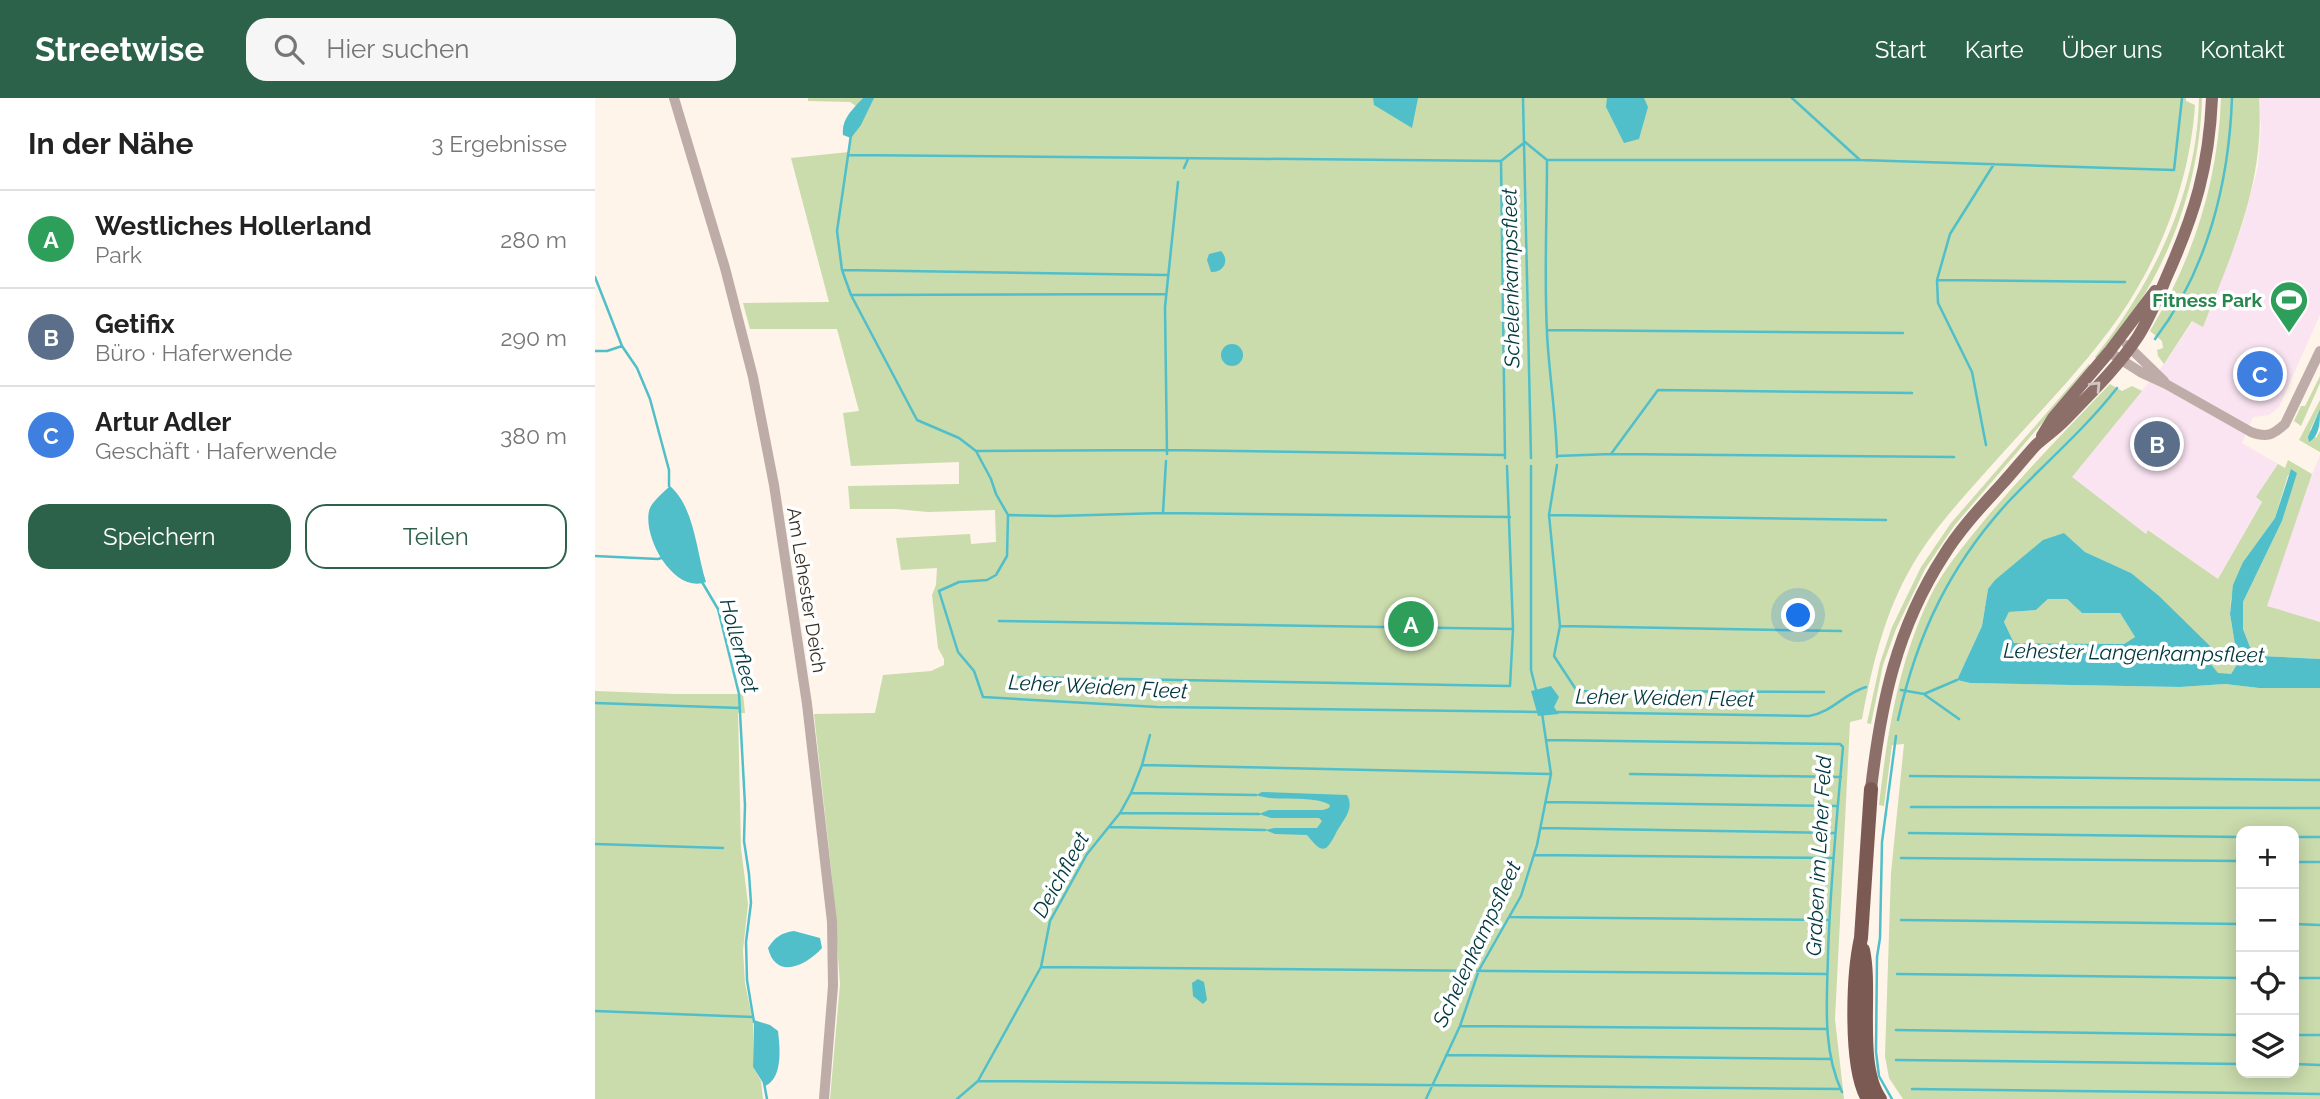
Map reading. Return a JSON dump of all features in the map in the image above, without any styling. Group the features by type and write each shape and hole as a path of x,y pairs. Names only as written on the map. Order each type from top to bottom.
{"highway":[{"path":"1868,1099 1860,1075 1857,1051 1856,959 1861,938 1871,789"},
{"path":"1861,938 1866,963 1870,1075 1880,1099"}],"main road":[{"path":"1871,789 1885,694 1902,637 1921,593 1966,525 2036,446 2063,423 2115,356 2130,347 2150,316 2190,223 2204,175 2211,130 2212,98"},
{"path":"2115,356 2119,338 2171,269"}],"street":[{"name":"Am Lehester Deich","path":"674,98 754,377 807,704 832,922 833,986 824,1099"},
{"path":"2119,338 2167,384"},
{"path":"2115,356 2264,437 2276,433 2285,424 2320,352"}],"shaded area":[{"path":"2259,98 2320,98 2320,315 2279,407 2269,415 2253,417 2242,443 2278,464 2257,497 2262,501 2218,579 2149,530 2146,534 2071,477 2164,364 2193,321 2203,327 2242,226 2258,167 2261,127"},
{"path":"2320,456 2320,622 2266,607"}],"green space":[{"path":"808,98 863,98 856,106 850,102 808,101"},
{"path":"866,98 2186,98 2186,101 2195,105 2180,188 2161,242 2148,268 2119,317 2091,354 1942,522 1922,550 1903,582 1887,620 1862,719 1850,722 1835,1019 1844,1099 830,1099 840,984 832,877 814,714 875,713 883,675 931,671 944,665 938,648 932,595 936,585 937,568 901,570 896,538 970,534 971,544 996,542 995,510 928,512 850,509 848,486 959,484 959,462 851,466 843,413 859,411 837,329 750,329 743,303 829,302 791,158 849,152 852,130"},
{"path":"2199,98 2202,98 2197,152 2176,230 2139,303 2097,359 2095,357 2153,268 2181,203 2196,134"},
{"path":"2221,98 2259,98 2260,129 2252,188 2245,216 2203,327 2192,321 2164,364 2157,350 2163,348 2162,341 2150,331 2191,248 2209,190"},
{"path":"2089,364 2091,366 1954,526 1925,569 1896,629 1883,665 1871,724 1867,723 1880,663 1892,627 1921,567 1951,523"},
{"path":"2320,376 2320,383 2301,426 2294,421"},
{"path":"2110,384 2122,391 2132,386 2142,391 2072,477 2146,534 2148,530 2218,579 2262,502 2256,497 2278,464 2285,468 2288,460 2312,474 2267,606 2320,622 2320,659 2261,656 2250,647 2243,629 2243,602 2282,521 2296,473 2288,475 2275,518 2243,562 2231,599 2230,614 2238,663 2231,674 2218,674 2131,573 2085,552 2064,533 1988,589 1982,626 1957,680 1970,683 2180,687 2225,684 2259,688 2320,688 2320,1099 1903,1099 1889,1078 1885,1056 1891,873 1904,744 1892,745 1884,806 1879,805 1895,700 1918,624 1941,577 1955,556 2017,483"},
{"path":"2320,400 2320,409 2310,430 2316,438 2320,431 2320,452 2299,440"},
{"path":"2048,599 2067,599 2082,613 2120,613 2135,637 2124,644 2014,643 2004,622 2009,612 2036,610"},
{"path":"595,691 743,694 745,713 738,713 741,848 748,904 743,950 745,983 753,1022 753,1067 761,1081 763,1099 595,1099"}],"water":[{"path":"863,98 874,98 861,125 851,138 843,135 846,119"},
{"path":"1373,98 1418,98 1412,128 1374,105"},
{"path":"1607,98 1644,98 1648,107 1639,139 1624,143 1606,107"},
{"path":"1221,251 1225,258 1224,265 1216,272 1211,272 1207,260 1209,254"},
{"path":"1232,344 1240,347 1243,355 1240,363 1232,366 1224,363 1221,355 1224,347"},
{"path":"2320,409 2317,432 2309,442 2308,437"},
{"path":"2291,469 2297,473 2282,521 2243,602 2243,629 2250,647 2261,656 2320,659 2320,688 2259,688 2225,684 2180,687 1970,683 1957,680 1982,626 1988,589 2043,540 2064,533 2085,552 2131,573 2159,596 2211,647 2209,662 2218,673 2231,674 2238,663 2230,614 2233,585 2243,562 2275,518","holes":["2048,599 2067,599 2082,613 2120,613 2135,637 2124,644 2014,643 2004,622 2009,612 2036,610"]},
{"path":"670,486 685,506 690,518 706,582 694,584 672,572 663,561 651,535 648,522 650,508"},
{"path":"1551,686 1559,697 1554,707 1559,714 1538,716 1531,691"},
{"path":"1262,792 1347,795 1350,805 1330,844 1324,849 1317,846 1307,835 1275,834 1265,830 1317,828 1322,821 1319,818 1271,818 1259,814 1269,810 1323,810 1330,805 1314,800 1256,795"},
{"path":"794,931 820,938 822,948 808,960 785,967 772,958 768,948 779,936"},
{"path":"1198,979 1204,982 1207,1000 1203,1004 1193,996 1192,983"},
{"path":"754,1020 770,1025 778,1031 778,1070 771,1082 765,1086 753,1067"}],"waterway":[{"name":"Schelenkampsfleet","path":"1523,98 1531,458"},
{"path":"1792,98 1860,160"},
{"path":"849,155 1501,161 1525,142 1547,160 1860,160 2174,170 2182,98"},
{"name":"Lehester Langenkampsfleet","path":"2155,339 2189,285 2212,225 2226,162 2232,98"},
{"name":"Leher Weiden Fleet","path":"851,135 837,231 842,270 851,295 917,420 959,438 976,451 1008,515 1007,556 996,575 987,580 959,582 939,591 958,652 974,671 983,697 1157,707 1538,712"},
{"path":"1184,168 1188,159"},
{"path":"1547,160 1546,311 1557,457"},
{"path":"1501,161 1505,458"},
{"path":"1986,445 1972,372 1938,303 1937,280 1950,234 1994,164"},
{"path":"1167,454 1165,307 1178,182"},
{"path":"842,270 1167,275"},
{"name":"Hollerfleet","path":"595,277 622,346 637,368 650,399 669,470 669,486"},
{"path":"1937,280 2125,282"},
{"path":"851,295 1166,294"},
{"path":"1547,330 1903,333"},
{"path":"595,351 607,351 622,346"},
{"name":"Lehester Langenkampsfleet","path":"1898,720 1915,658 1953,575 2010,500 2078,432 2117,388"},
{"path":"1611,454 1658,390 1912,393"},
{"path":"976,451 1167,450 1505,455"},
{"path":"1557,456 1611,454 1954,457"},
{"path":"1163,513 1166,461"},
{"path":"1557,465 1549,515 1560,626 1554,656 1577,691 1824,692"},
{"path":"1015,677 1510,686 1513,629 1507,466"},
{"name":"Schelenkampsfleet","path":"1531,466 1531,670 1536,690"},
{"path":"1009,515 1163,513 1510,517"},
{"path":"1549,515 1886,520"},
{"path":"595,556 665,557"},
{"name":"Hollerfleet","path":"702,582 718,609 739,694 745,805 744,841 751,903 746,942 747,980 754,1022"},
{"path":"999,621 1513,629"},
{"path":"1560,626 1841,631"},
{"name":"Lehester Langenkampsfleet","path":"1901,690 1924,694 1957,680"},
{"name":"Leher Weiden Fleet","path":"1558,712 1809,716 1825,711 1866,687"},
{"path":"1925,695 1959,719"},
{"path":"595,703 740,708"},
{"name":"Schelenkampsfleet","path":"1426,1099 1460,1026 1479,970 1521,896 1537,845 1551,774 1542,713"},
{"name":"Deichfleet","path":"957,1099 978,1081 1041,967 1050,921 1087,854 1120,813 1131,793 1150,735"},
{"path":"1892,1099 1879,1076 1876,1052 1877,957 1880,938 1882,842 1896,736"},
{"name":"Graben im Leher Feld","path":"1546,740 1840,744 1843,747 1830,903 1827,1007 1831,1059 1842,1092"},
{"path":"1142,765 1551,774"},
{"path":"1630,774 1841,777"},
{"path":"1910,776 2320,780"},
{"path":"1131,793 1256,795"},
{"path":"1546,802 1836,806"},
{"path":"1911,807 2320,808"},
{"path":"1120,813 1259,814"},
{"path":"1109,827 1265,830"},
{"path":"1541,828 1834,833"},
{"path":"1909,833 2236,837"},
{"path":"2299,837 2320,837"},
{"path":"595,844 723,848"},
{"path":"1534,855 1832,858"},
{"path":"1901,858 2236,861"},
{"path":"2299,862 2320,862"},
{"path":"1510,917 1829,920"},
{"path":"1901,920 2236,924"},
{"path":"2299,924 2320,925"},
{"path":"1041,967 1827,974"},
{"path":"1897,974 2236,978"},
{"path":"2299,978 2320,978"},
{"path":"595,1011 753,1017"},
{"path":"1460,1026 1826,1029"},
{"path":"1896,1030 2236,1035"},
{"path":"2299,1035 2320,1035"},
{"path":"1446,1055 1831,1059"},
{"path":"1896,1060 2236,1064"},
{"path":"2299,1064 2320,1065"},
{"path":"978,1081 1840,1089"},
{"name":"Hollerfleet","path":"764,1083 767,1099"},
{"path":"1912,1089 2320,1094"}],"place":[{"name":"Fitness Park","path":"2289,334"},
{"name":"Artur Adler","path":"2260,374"},
{"name":"Getifix","path":"2157,444"},
{"name":"Westliches Hollerland","path":"1411,624"}]}
